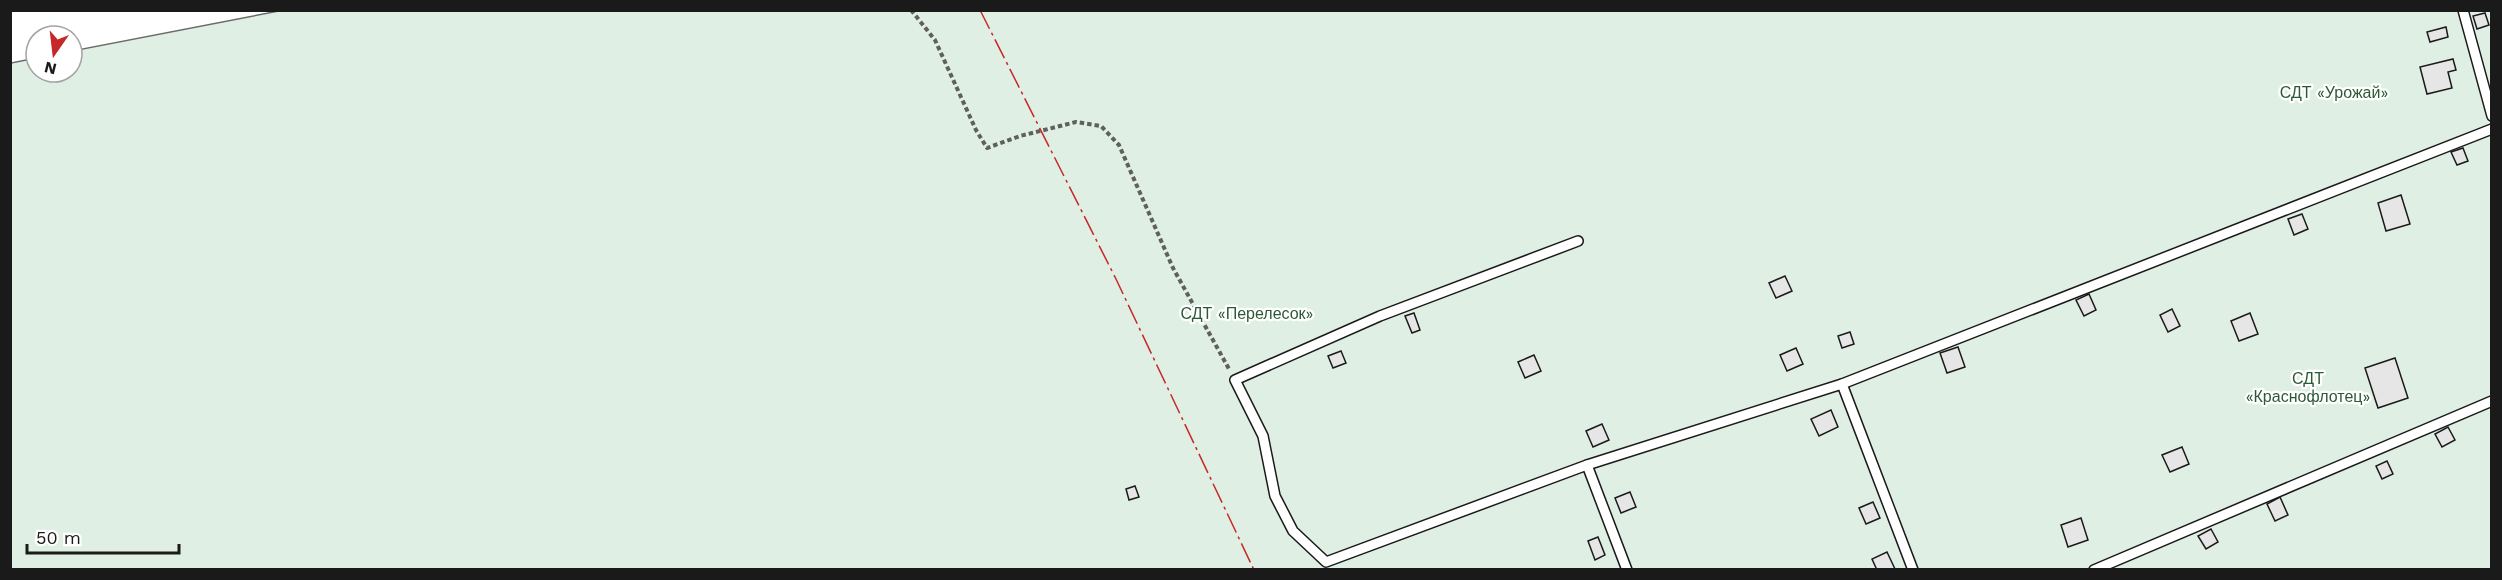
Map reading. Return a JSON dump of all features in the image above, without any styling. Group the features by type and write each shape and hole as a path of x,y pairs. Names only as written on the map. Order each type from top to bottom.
{"lane":[{"path":"2463,10 2492,116"},
{"path":"1578,241 1380,316 1235,380 1263,436 1275,496 1293,531 1326,566 1587,465 1842,384 2492,129"},
{"path":"1842,384 1913,570"},
{"path":"2094,570 2492,401"},
{"path":"1587,465 1627,570"}],"path":[{"path":"911,10 935,40 976,130 987,148 1020,136 1076,122 1101,126 1119,145 1173,268 1235,380"}],"green space":[{"path":"284,10 2491,11 2491,569 11,570 11,63 24,60 24,84 84,84 84,49"}],"building":[{"path":"2485,13 2489,25 2477,29 2473,16"},
{"path":"2446,27 2448,37 2430,42 2427,32"},
{"path":"2453,59 2456,70 2448,72 2452,88 2427,94 2420,67"},
{"path":"2463,148 2468,161 2457,165 2451,152"},
{"path":"2401,195 2410,224 2386,231 2378,203"},
{"path":"2302,214 2308,229 2294,235 2288,219"},
{"path":"1785,276 1792,291 1776,298 1769,283"},
{"path":"2089,294 2096,310 2084,316 2076,300"},
{"path":"2172,309 2180,326 2168,332 2160,315"},
{"path":"1414,313 1420,330 1412,333 1405,316"},
{"path":"2250,313 2258,334 2239,341 2231,321"},
{"path":"1850,332 1854,344 1842,348 1838,336"},
{"path":"1958,347 1965,367 1947,373 1940,353"},
{"path":"1796,348 1803,364 1787,371 1780,355"},
{"path":"1341,351 1346,363 1333,368 1328,356"},
{"path":"1534,355 1541,371 1525,378 1518,362"},
{"path":"2395,358 2408,398 2378,408 2365,368"},
{"path":"1831,410 1838,427 1819,436 1811,419"},
{"path":"1602,424 1609,440 1593,447 1586,431"},
{"path":"2448,427 2455,440 2442,447 2435,434"},
{"path":"2182,447 2189,464 2170,472 2162,455"},
{"path":"2387,461 2393,474 2382,479 2376,466"},
{"path":"1135,486 1139,497 1129,500 1126,489"},
{"path":"1630,492 1636,507 1621,513 1615,498"},
{"path":"2280,497 2288,515 2275,521 2267,504"},
{"path":"1873,502 1880,518 1866,524 1859,508"},
{"path":"2081,518 2088,540 2068,547 2061,525"},
{"path":"2211,529 2218,542 2206,549 2198,536"},
{"path":"1598,537 1605,555 1595,560 1588,541"},
{"path":"1887,552 1895,569 1877,570 1872,559"}],"power":[{"path":"980,10 1116,279 1254,570"}],"park label":[{"name":"СДТ «Урожай»","path":"2334,92"},
{"name":"СДТ «Перелесок»","path":"1247,313"},
{"name":"СДТ «Краснофлотец»","path":"2308,387"}]}
